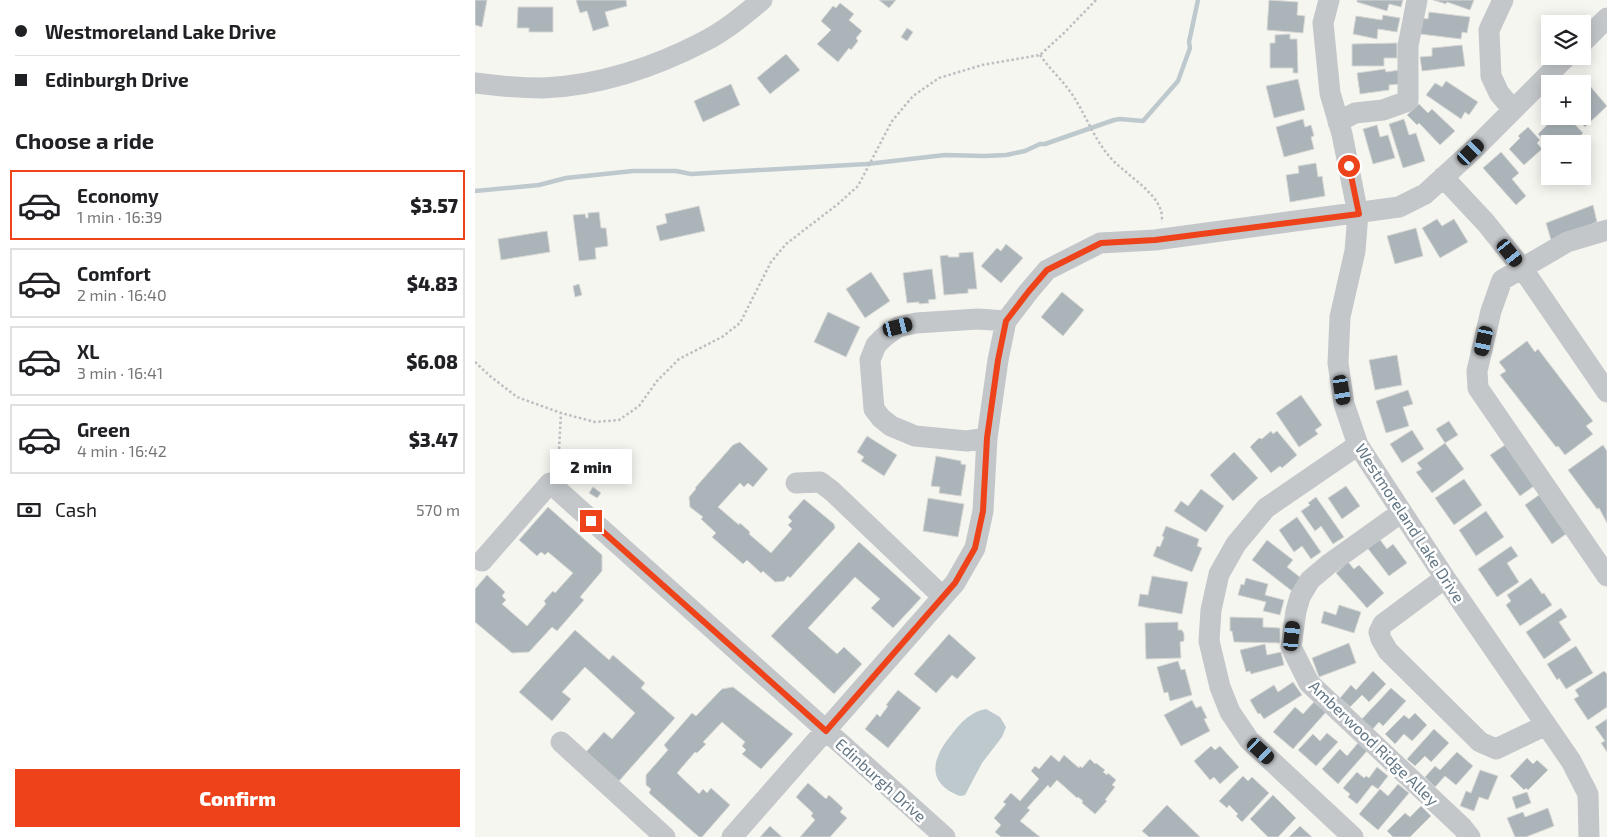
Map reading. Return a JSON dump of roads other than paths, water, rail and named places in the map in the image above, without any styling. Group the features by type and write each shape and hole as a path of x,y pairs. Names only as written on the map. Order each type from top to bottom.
{"street":[{"path":"475,83 505,87 545,88 585,82 629,72 649,66 704,42 740,18 762,0"},
{"name":"Westmoreland Lake Drive","path":"1329,0 1323,23 1330,93 1359,214 1355,251 1340,317 1338,363 1344,404 1358,444 1445,578 1571,761 1588,794 1589,837"},
{"path":"1338,122 1355,113 1383,110 1408,101 1407,46 1417,0"},
{"path":"1503,0 1489,30 1491,76 1499,93 1513,110"},
{"path":"1591,34 1607,18"},
{"path":"732,837 955,583 975,548 983,511 987,438 998,360 1006,321 1047,270 1101,243 1163,239 1359,214 1399,207 1425,194 1558,65"},
{"path":"1443,177 1486,223 1522,268 1607,392"},
{"path":"1607,230 1567,242 1502,280 1493,303 1477,371 1477,388 1607,576"},
{"path":"987,438 967,441 915,436 891,426 874,409 870,360 876,345 898,327 916,323 979,319 1006,321"},
{"path":"1353,837 1249,740 1230,712 1220,687 1209,640 1211,610 1219,574 1236,544 1267,508 1358,444"},
{"path":"796,483 820,482 832,491 943,597"},
{"name":"Edinburgh Drive","path":"482,561 550,483 945,837"},
{"name":"Amberwood Ridge Alley","path":"1402,512 1329,564 1310,580 1300,597 1296,611 1291,647 1309,682 1470,837"},
{"path":"1445,578 1383,624 1379,632 1388,651 1480,742 1496,749 1545,725"},
{"path":"561,742 665,837"}],"waterway":[{"path":"475,191 539,185 566,178 633,171 676,171 691,174 867,164 945,155 1006,155 1025,151 1040,144 1045,144 1114,120 1143,121 1178,81 1190,48 1189,42 1198,0"}]}
